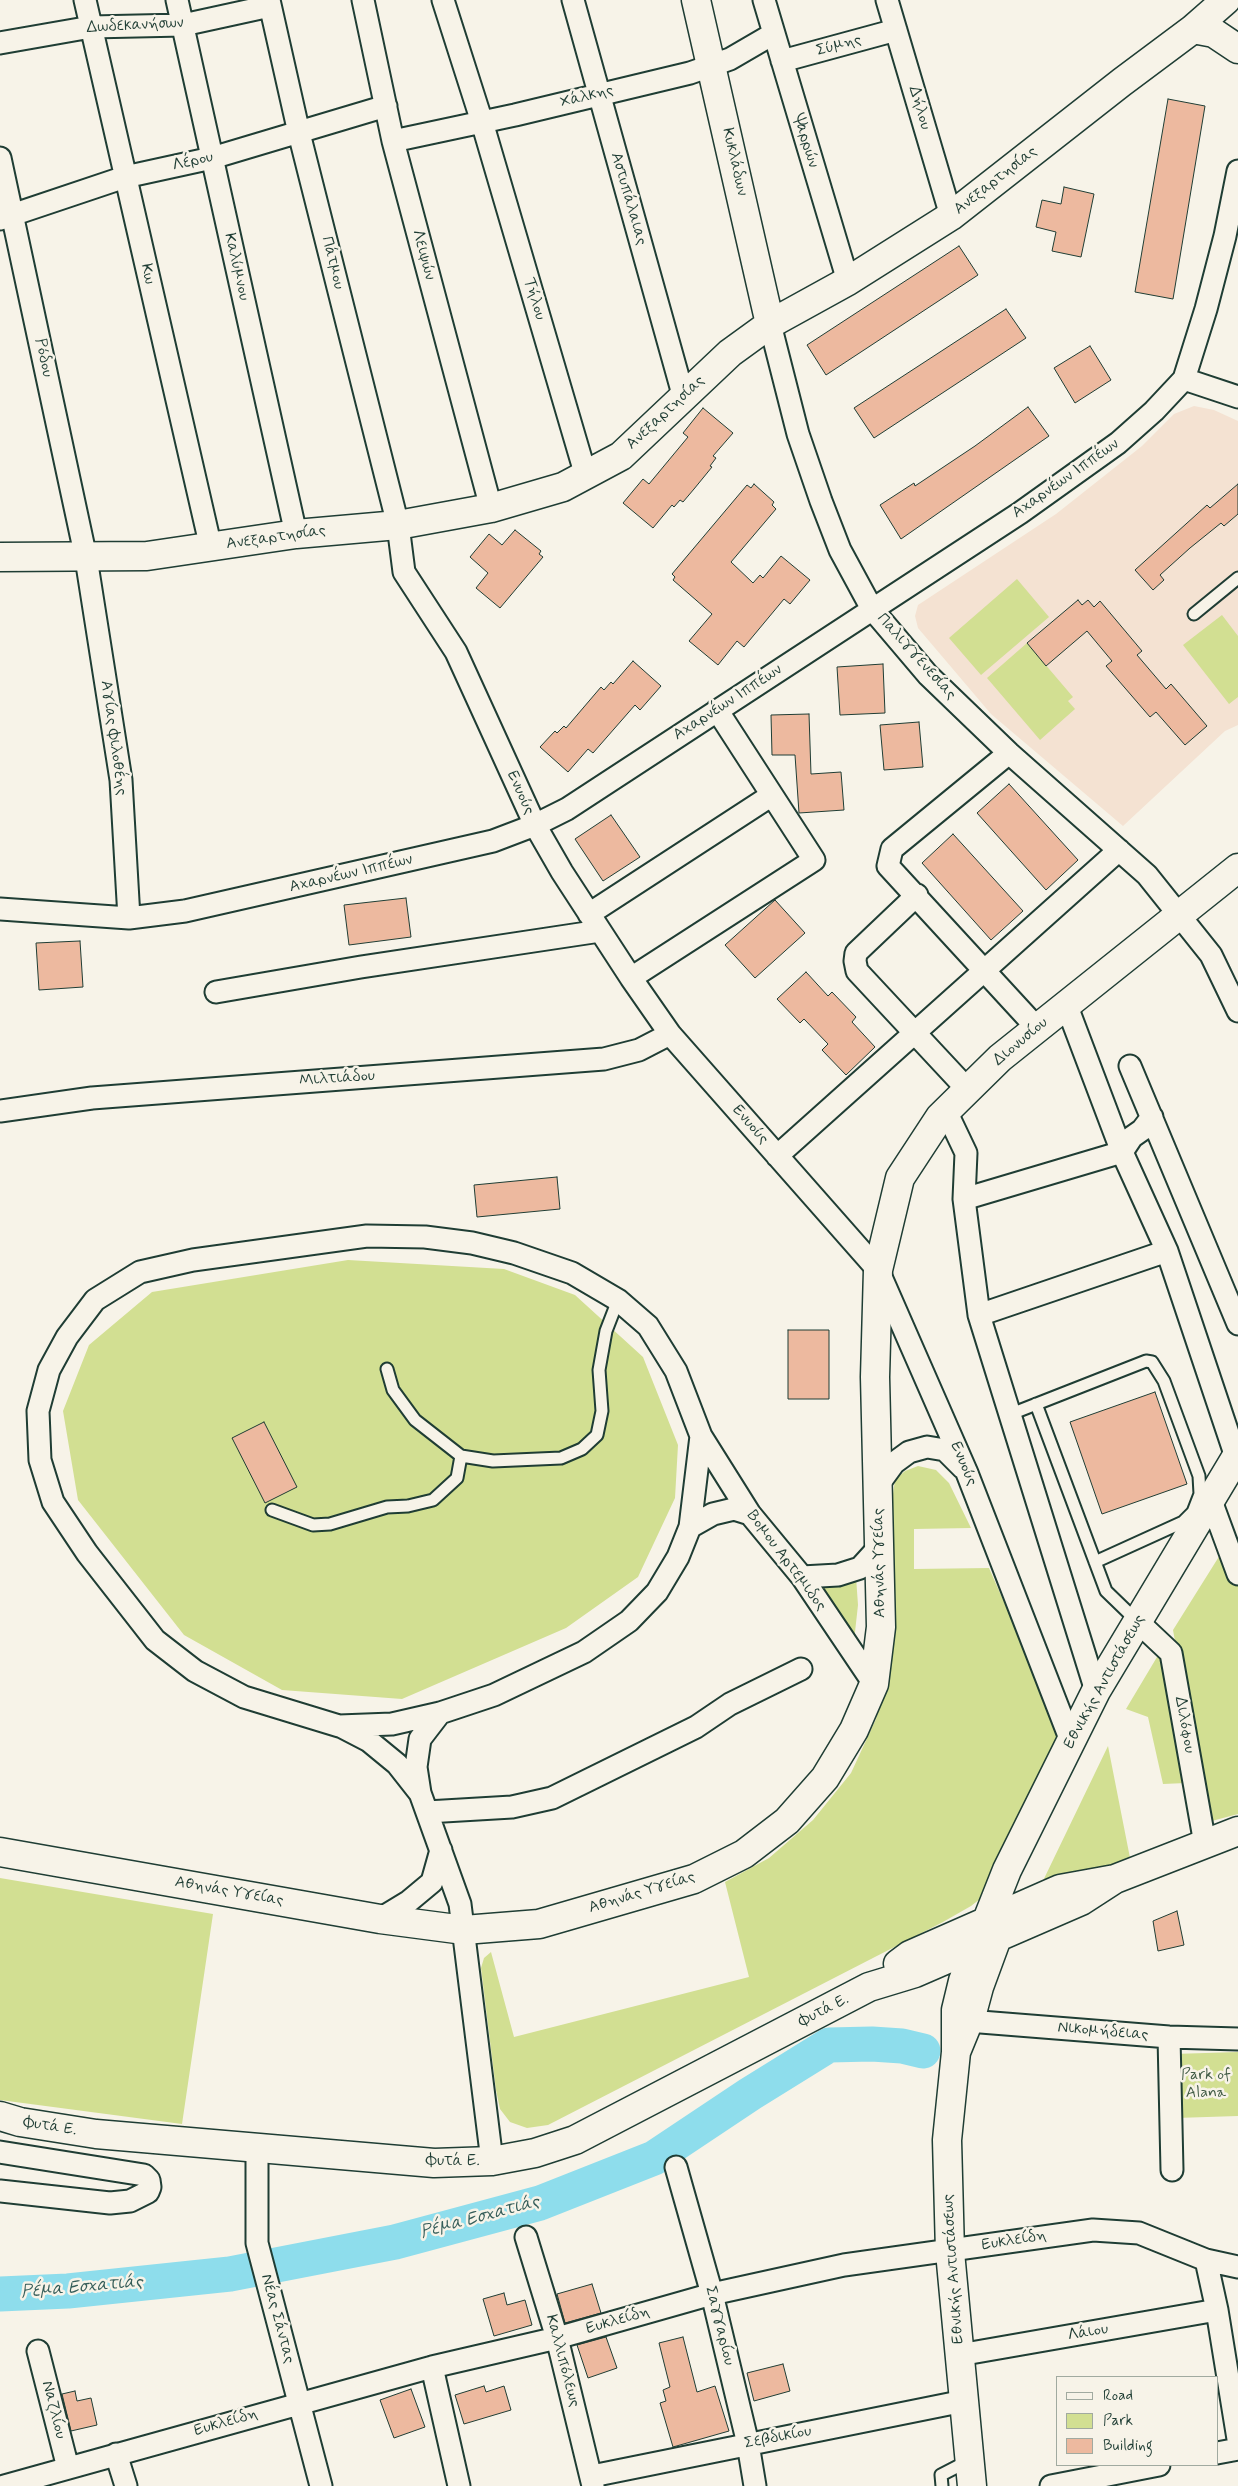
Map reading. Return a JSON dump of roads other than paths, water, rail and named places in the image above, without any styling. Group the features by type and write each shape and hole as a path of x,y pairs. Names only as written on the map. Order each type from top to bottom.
{"street":[{"name":"Κω","path":"85,0 124,177 211,548"},
{"name":"Καλύμνου","path":"177,0 296,534"},
{"name":"Λειψών","path":"362,0 393,141 490,508"},
{"name":"Τήλου","path":"443,0 482,122 586,476"},
{"name":"Αστυπάλαιας","path":"573,0 684,398"},
{"name":"Κυκλάδων","path":"696,0 713,65 770,324"},
{"name":"Ψαρρών","path":"764,0 848,281"},
{"name":"Δήλου","path":"887,0 951,216"},
{"name":"Ανεξαρτησίας","path":"0,557 86,558 147,556 296,534 398,525 490,508 563,487 621,456 730,353 770,324 848,281 951,216 1193,29 1226,0"},
{"name":"Δωδεκανήσων","path":"0,43 91,27 183,25 270,3"},
{"name":"Πάτμου","path":"270,3 299,133 398,525"},
{"path":"1193,29 1214,33 1238,49"},
{"name":"Σύμης","path":"782,61 896,30"},
{"name":"Χάλκης","path":"393,141 482,122 713,65 730,59 773,34"},
{"name":"Λέρου","path":"6,218 124,177 212,158 386,106"},
{"name":"Ρόδου","path":"0,158 6,218 86,558"},
{"name":"Αχαρνέων Ιππέων","path":"0,909 129,918 185,911 493,841 535,825 567,809 1020,513 1118,443 1154,410 1184,379 1226,236 1238,171"},
{"name":"Παλιγγενεσίας","path":"770,324 798,434 821,501 840,550 872,608 928,675 1009,752 1147,876 1211,955 1238,1010"},
{"path":"1184,379 1238,398"},
{"name":"Ενυούς","path":"398,525 404,572 456,652 535,825 594,922 670,1034 878,1270 968,1472 1072,1741"},
{"name":"Αγίας Φιλοθέης","path":"86,558 121,780 129,918"},
{"path":"631,978 814,860 717,710"},
{"path":"1009,752 892,849 888,858 888,866 917,895 1037,1028"},
{"path":"216,992 361,967 594,922 772,794"},
{"path":"778,1156 1118,850"},
{"name":"Διονυσίου","path":"878,1270 900,1178 946,1111 1000,1058 1238,868"},
{"path":"917,895 856,953 857,971 968,1090"},
{"path":"1066,1004 1122,1152 1166,1251 1237,1455"},
{"name":"Μιλτιάδου","path":"0,1111 92,1098 604,1059 639,1050 670,1034"},
{"path":"1130,1066 1238,1324"},
{"path":"946,1111 966,1153 964,1199 979,1315 1096,1691"},
{"path":"964,1199 1122,1152 1132,1137 1142,1130 1152,1118"},
{"name":"Βομου Αρτεμιδος","path":"339,1726 244,1697 195,1671 155,1640 87,1553 53,1502 40,1460 38,1411 49,1370 67,1337 95,1300 140,1272 193,1260 367,1236 425,1237 472,1243 514,1253 572,1272 618,1300 648,1326 676,1371 701,1436 750,1514 802,1577 874,1684"},
{"path":"979,1315 1166,1251"},
{"name":"Αθηνάς Υγείας","path":"0,1852 380,1919 464,1930 539,1924 694,1880 744,1854 787,1822 825,1778 854,1730 874,1684 881,1627 875,1377 878,1270"},
{"path":"339,1726 392,1724 440,1714 494,1695 584,1652 629,1621 657,1592 678,1557 690,1527 701,1436"},
{"path":"878,1485 894,1463 909,1452 927,1447 945,1450 968,1472"},
{"name":"Εθνικής Αντιστάσεως","path":"971,2473 950,2252 947,2140 956,2052 962,2016 1007,1870 1096,1691 1237,1455"},
{"path":"1210,1498 1238,1574"},
{"path":"690,1527 713,1514 734,1509 750,1514"},
{"path":"802,1577 838,1575 860,1568 880,1546"},
{"name":"Διλόφου","path":"1137,1621 1171,1653 1205,1844"},
{"path":"424,1803 512,1807 552,1798 696,1727 730,1704 802,1669"},
{"path":"440,1714 420,1739 416,1768 424,1803 460,1904 492,2161"},
{"path":"339,1726 369,1742 396,1764 424,1803"},
{"name":"Φυτά Ε.","path":"0,2116 20,2122 96,2134 434,2163 492,2161 535,2153 575,2140 869,1987 910,1955 987,1935 1081,1901 1115,1879 1238,1831"},
{"path":"380,1919 408,1902 432,1882 441,1850"},
{"name":"Φυτά Ε.","path":"869,1987 915,1973 987,1935"},
{"path":"915,1973 935,1981 942,1987 962,2016"},
{"name":"Νικομήδειας","path":"962,2016 1169,2038 1238,2040"},
{"path":"1169,2038 1172,2170"},
{"name":"Νέας Σάντας","path":"257,2149 257,2243 321,2486"},
{"path":"0,2152 144,2175 149,2180 150,2187 148,2192 130,2201 110,2203 0,2191"},
{"name":"Σαγγαρίου","path":"676,2168 712,2294 748,2444 755,2486"},
{"name":"Ευκλείδη","path":"4,2486 300,2402 432,2367 557,2338 712,2294 844,2266 1093,2230 1139,2233 1206,2260 1238,2266"},
{"name":"Καλλιπόλεως","path":"526,2237 557,2338 592,2481"},
{"path":"1206,2260 1217,2310 1238,2439"},
{"name":"Λάιου","path":"959,2355 1217,2310"},
{"name":"Ναζλίου","path":"38,2351 68,2468"},
{"path":"432,2367 459,2486"},
{"name":"Σεβδικίου","path":"592,2481 748,2444 964,2401"},
{"path":"1218,2453 1238,2449"},
{"path":"116,2454 126,2486"},
{"path":"1051,2486 1154,2466"}],"lane":[{"path":"1194,614 1238,578"},
{"path":"387,1369 393,1390 414,1420 461,1456 493,1461 561,1458 582,1449 597,1435 602,1411 599,1370 606,1331 618,1300"},
{"path":"1010,1414 1146,1362 1152,1362 1164,1381 1199,1476 1200,1494 1192,1512 1183,1522 1096,1562"},
{"path":"1036,1404 1106,1591 1137,1621"},
{"path":"272,1510 313,1525 330,1524 387,1507 408,1506 433,1500 457,1478 461,1456"},
{"path":"942,2486 942,2475 971,2473"}],"waterway":[{"name":"Ρέμα Εσχατιάς","path":"0,2294 68,2291 230,2274 395,2242 540,2203 654,2158 750,2094 829,2045 872,2044 902,2046 923,2051"}],"park label":[{"name":"Park of Alana","path":"1206,2085"}]}
